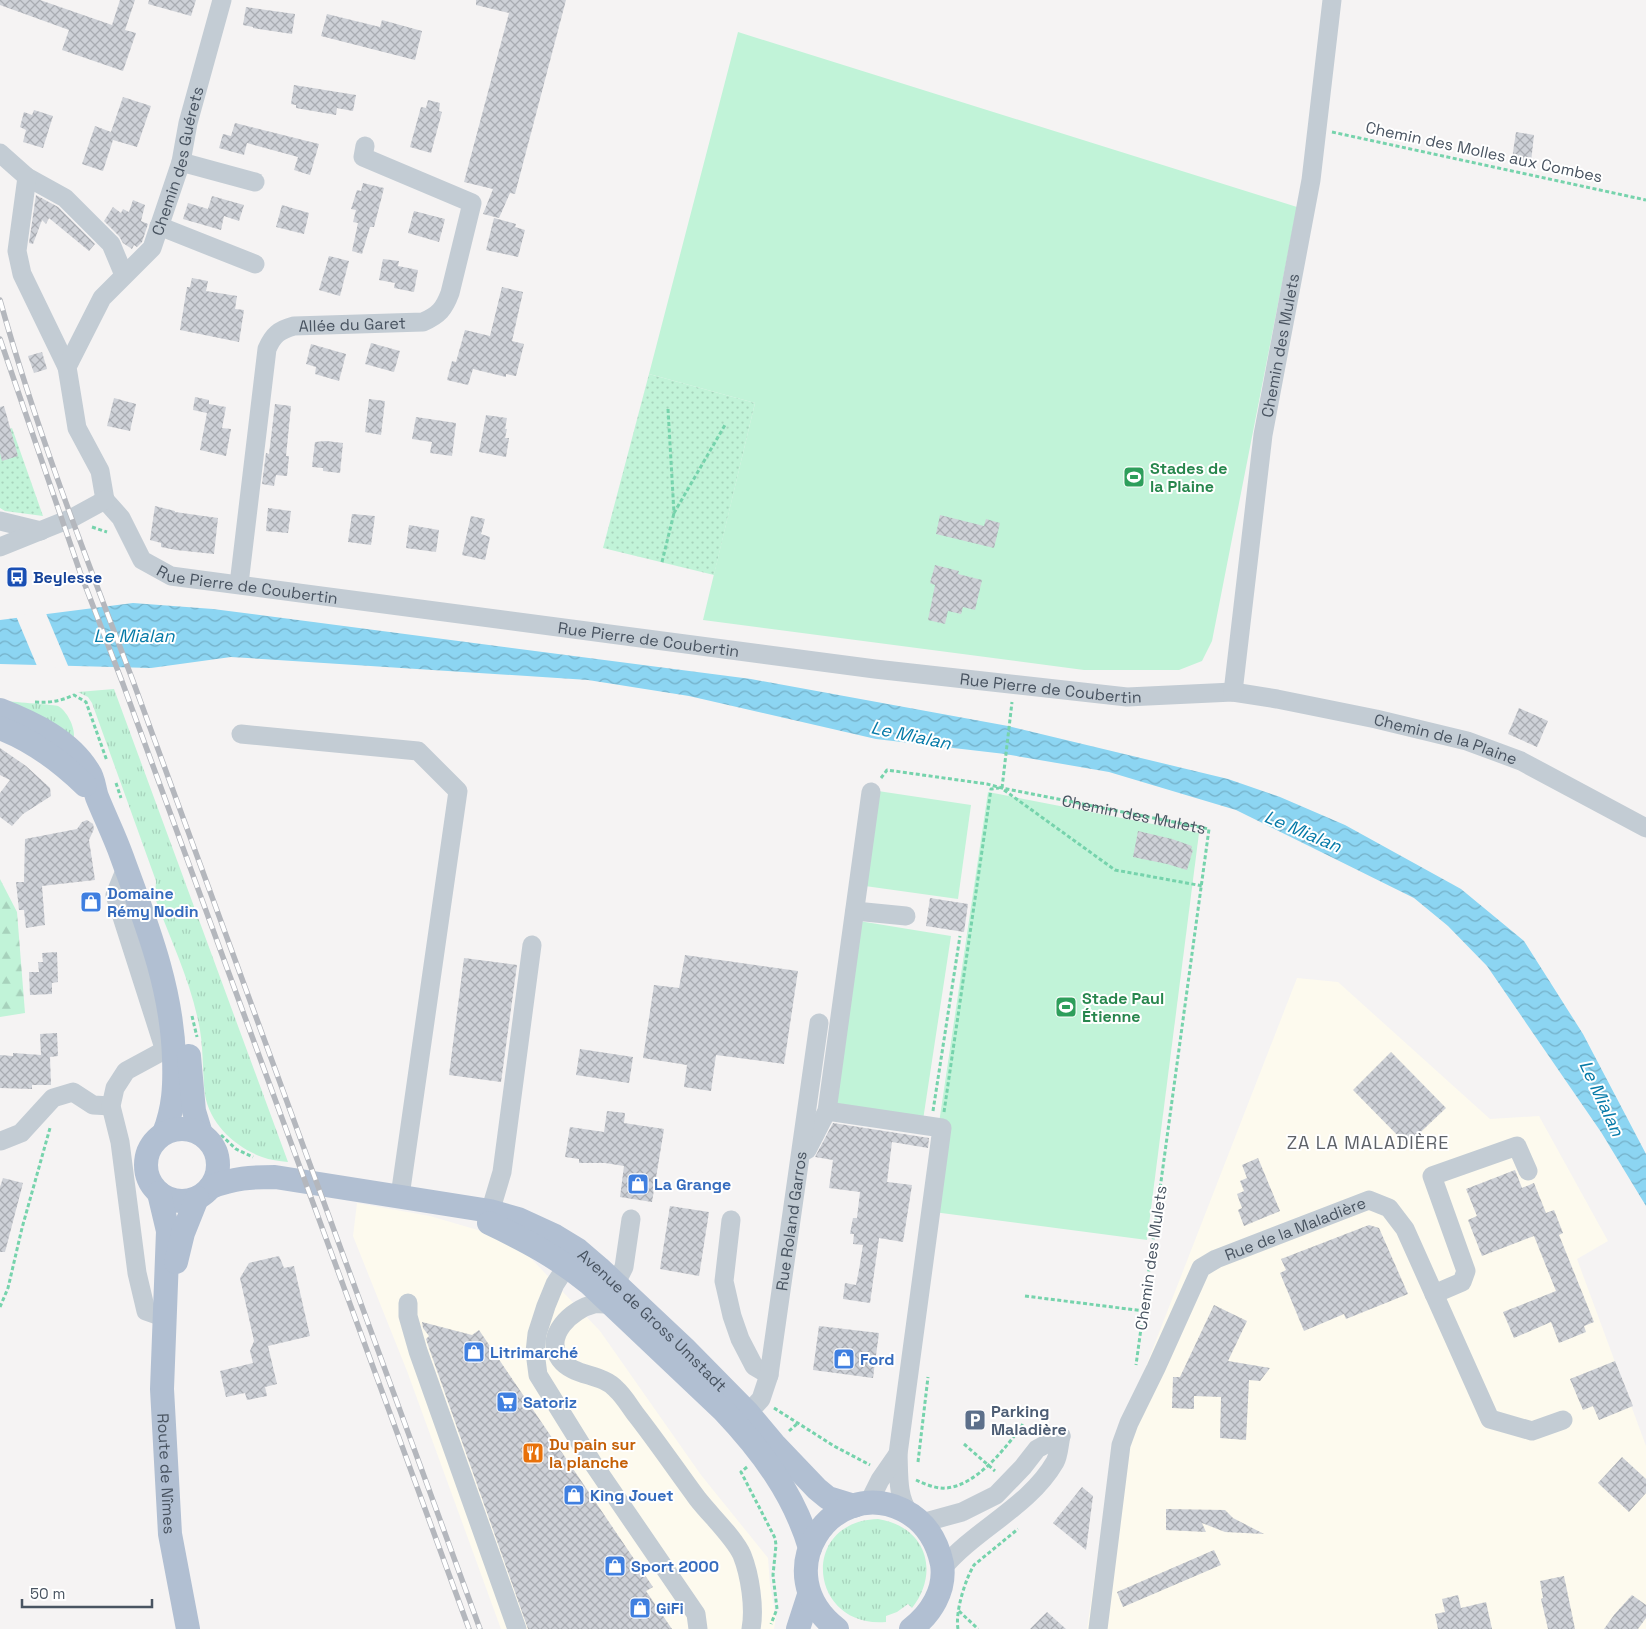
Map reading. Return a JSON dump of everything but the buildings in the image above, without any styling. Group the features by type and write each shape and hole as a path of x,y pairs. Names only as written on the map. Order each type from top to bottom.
{"main road":[{"path":"0,710 47,732 71,751 89,772 155,948 170,1012 170,1048 174,1101 171,1117 164,1133 150,1146 146,1165 151,1183 159,1193 177,1201 204,1193 218,1174 216,1151 210,1141 194,1130 179,1128 164,1133"},
{"path":"0,728 39,747 74,774 97,797"},
{"path":"155,948 170,976 181,1008 188,1044 194,1111 201,1134"},
{"name":"Avenue de Gross Umstadt","path":"216,1151 275,1177"},
{"name":"Avenue de Gross Umstadt","path":"204,1193 229,1180 245,1177 275,1177 407,1198 488,1217 544,1250 573,1258 590,1284 614,1294 684,1348 754,1406 774,1444 828,1498 861,1505 882,1504 896,1507 916,1518"},
{"name":"Route de Nîmes","path":"159,1193 168,1231 162,1389 170,1534 188,1629"},
{"name":"Route de Nîmes","path":"166,1318 178,1255 186,1226 204,1193"},
{"name":"Avenue de Gross Umstadt","path":"614,1294 739,1427 782,1485 798,1513 810,1548"},
{"path":"837,1629 826,1621 816,1609 809,1595 806,1580 806,1563 810,1548 817,1534 827,1522 840,1512 861,1505"},
{"path":"911,1629 921,1621 932,1619 940,1590 942,1569 939,1552 932,1536 916,1518"},
{"path":"798,1629 809,1595"}],"street":[{"name":"Chemin des Guérets","path":"67,367 102,298 152,248 181,162 188,123 222,0"},
{"name":"Chemin des Mulets","path":"1233,692 1263,435 1311,180 1332,0"},
{"name":"Allée du Garet","path":"240,584 267,349 273,336 283,329 294,326 423,322 435,317 445,305 450,293 472,203 363,157 365,146"},
{"path":"0,153 27,177 65,198 111,244 124,275"},
{"path":"181,162 255,182"},
{"path":"2,543 41,531 72,518 105,500 100,471 77,428 67,367 22,274 18,251 27,177"},
{"path":"159,226 255,264"},
{"name":"Rue Pierre de Coubertin","path":"105,500 121,518 142,560 171,576 876,669 1117,696 1233,692"},
{"path":"0,521 41,531"},
{"name":"Chemin de la Plaine","path":"1233,692 1376,718 1467,741 1521,761 1646,828"},
{"path":"241,734 418,751 458,791 407,1198"},
{"path":"800,1162 827,1111 871,792"},
{"path":"126,868 115,895 170,1048 126,1070 115,1088 111,1106 120,1142 137,1273 146,1311 166,1318"},
{"path":"855,911 906,916"},
{"path":"488,1217 502,1172 532,946"},
{"name":"Rue Roland Garros","path":"754,1406 769,1375 819,1023"},
{"path":"1,1141 21,1133 52,1098 73,1092 93,1105 111,1106"},
{"path":"827,1111 936,1127 925,1241 898,1454 900,1493 904,1506 916,1518 962,1512 996,1495 1027,1463 1037,1448 1061,1436 1055,1461 1035,1488 960,1549 942,1569"},
{"path":"1434,1294 1462,1282 1466,1271 1432,1176 1517,1146 1528,1171"},
{"name":"Rue de la Maladière","path":"1098,1629 1121,1445 1129,1423 1201,1268 1216,1259 1369,1200 1389,1208 1405,1229 1490,1419 1532,1431 1563,1420"},
{"path":"631,1220 624,1267 614,1294 569,1316 560,1328 555,1340 555,1349 567,1367 615,1387 698,1500 741,1553 754,1616 751,1629"},
{"path":"731,1220 724,1281 732,1316 740,1339 754,1366 769,1375"},
{"path":"573,1258 555,1284 537,1334 535,1352 538,1375 592,1462 697,1622"},
{"path":"408,1303 408,1316 418,1351 518,1629"},
{"path":"861,1505 874,1491 898,1454"}],"path":[{"name":"Chemin des Molles aux Combes","path":"1317,129 1646,200"},
{"path":"668,409 674,513"},
{"path":"662,562 674,513 725,425"},
{"path":"85,529 92,527 100,528 110,533"},
{"path":"30,701 46,703 62,700 74,695"},
{"path":"1002,788 1012,709"},
{"path":"871,792 887,770 987,784 1002,788"},
{"path":"936,1127 991,789 1002,788"},
{"name":"Chemin des Mulets","path":"1002,788 1115,870 1202,886"},
{"name":"Chemin des Mulets","path":"1002,788 1209,829 1136,1367"},
{"path":"936,1127 960,936"},
{"path":"0,1307 8,1288 22,1228 51,1127"},
{"path":"1025,1296 1144,1312"},
{"path":"917,1465 929,1368"},
{"path":"754,1406 875,1467"},
{"path":"917,1470 915,1479 939,1488 948,1488 968,1480 989,1465 1023,1424"},
{"path":"964,1444 989,1465"},
{"path":"753,1462 741,1472 775,1538 773,1575 777,1609 774,1615"},
{"path":"958,1629 959,1611 966,1579 974,1565 1021,1526"},
{"path":"959,1611 978,1629"}],"shaded area":[{"path":"1297,978 1338,982 1490,1119 1539,1116 1608,1241 1577,1259 1646,1446 1646,1629 1087,1629 1113,1451"},
{"path":"357,1203 430,1216 488,1233 525,1252 600,1331 701,1475 768,1558 770,1585 776,1617 774,1629 501,1629 407,1371 353,1236"}],"green space":[{"path":"738,32 1297,207 1212,641 1202,661 1179,670 1084,670 703,620 755,403 649,374"},
{"path":"649,374 755,403 714,575 603,548"},
{"path":"12,428 43,516 5,511 0,508 0,432"},
{"path":"114,689 288,1162 265,1158 252,1153 233,1141 218,1125 208,1106 205,1095 198,1020 184,973 155,898 156,881 92,703 88,697 78,692"},
{"path":"6,701 58,706 70,720 74,737"},
{"path":"878,791 971,805 958,899 865,886"},
{"name":"Stade Paul Étienne","path":"988,792 1199,833 1147,1240 926,1211"},
{"path":"0,879 17,912 25,1013 0,1017"},
{"path":"859,921 951,936 923,1120 832,1106"},
{"path":"878,1519 894,1523 917,1540 924,1552 926,1565 926,1579 921,1594 912,1608 908,1604 897,1612 886,1616 886,1622 860,1620 841,1609 829,1593 823,1574 825,1554 835,1537 852,1524"}],"water":[{"name":"Le Mialan","path":"133,603 213,609 751,679 1008,726 1228,779 1280,797 1345,825 1461,889 1524,941 1583,1034 1646,1154 1646,1206 1601,1132 1487,966 1448,926 1414,898 1236,810 1109,772 1005,754 876,739 689,696 588,680 231,657 151,668 0,664 0,620"}],"pier":[{"path":"45,611 69,668 37,666 16,616"}],"railway":[{"path":"0,300 29,396 62,492 480,1629"},
{"path":"0,339 80,572 123,684 469,1629"}],"place":[{"name":"Stades de la Plaine","path":"1134,477"},
{"name":"Beylesse","path":"17,577"},
{"name":"Domaine Rémy Nodin","path":"91,902"},
{"name":"Stade Paul Étienne","path":"1066,1007"},
{"name":"La Grange","path":"638,1184"},
{"name":"Litrimarché","path":"474,1352"},
{"name":"Ford","path":"844,1359"},
{"name":"Satoriz","path":"507,1402"},
{"name":"Parking Maladière","path":"975,1420"},
{"name":"Du pain sur la planche","path":"533,1453"},
{"name":"King Jouet","path":"574,1495"},
{"name":"Sport 2000","path":"615,1566"},
{"name":"GiFi","path":"640,1608"}],"district":[{"name":"ZA LA MALADIÈRE","path":"1368,1142"}]}
